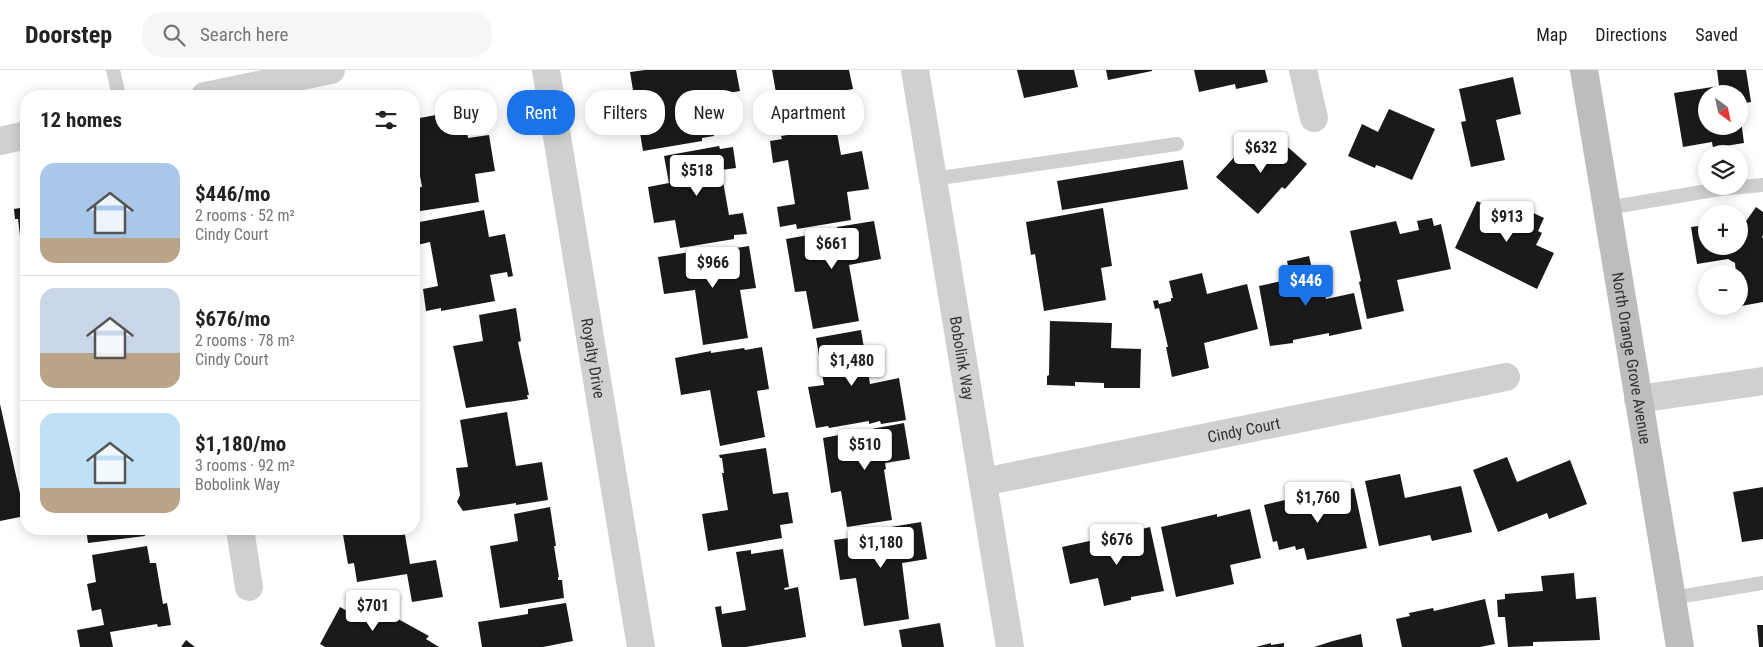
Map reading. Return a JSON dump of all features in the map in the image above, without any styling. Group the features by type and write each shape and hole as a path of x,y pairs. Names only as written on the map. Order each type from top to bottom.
{"main road":[{"name":"North Orange Grove Avenue","path":"1584,70 1680,647"}],"street":[{"path":"234,90 331,70"},
{"name":"Royalty Drive","path":"546,70 642,647"},
{"name":"Bobolink Way","path":"916,70 1010,647"},
{"path":"1303,70 1314,118"},
{"path":"0,141 20,137"},
{"name":"Cindy Court","path":"984,482 1506,377"},
{"path":"1638,399 1763,381"},
{"path":"241,535 249,587"}],"lane":[{"path":"112,70 117,90"},
{"path":"934,179 1177,144"},
{"path":"1607,208 1720,189 1763,185"},
{"path":"1672,598 1763,583"}],"building":[{"path":"645,70 736,70 740,90 675,90 675,135 714,136 702,138 702,141 643,151 640,135 665,135 665,90 633,90 630,72"},
{"path":"772,70 849,70 853,89 848,90 776,90"},
{"path":"1017,70 1074,70 1078,87 1024,98"},
{"path":"1106,70 1152,70 1152,71 1108,80"},
{"path":"1194,70 1265,70 1268,82 1236,89 1235,84 1199,92"},
{"path":"1717,70 1746,70 1751,102 1748,102 1748,85 1719,85"},
{"path":"1513,77 1521,114 1496,120 1505,160 1471,167 1461,122 1466,121 1459,89"},
{"path":"1698,89 1698,135 1743,135 1744,143 1712,145 1712,142 1683,147 1674,93"},
{"path":"1389,109 1435,129 1412,180 1376,165 1375,168 1348,156 1362,124 1378,132"},
{"path":"435,115 435,135 468,135 468,138 489,135 495,171 475,174 479,202 420,211 420,187 422,187 420,176 420,118"},
{"path":"837,135 841,155 862,151 869,189 847,192 851,220 797,229 796,224 780,227 777,207 795,204 788,160 773,163 770,141 782,139 781,136"},
{"path":"1250,140 1269,156 1282,142 1307,164 1285,189 1282,187 1258,214 1216,177"},
{"path":"719,146 720,149 733,147 736,168 721,170 729,215 743,213 747,234 734,235 734,239 680,248 675,220 654,223 648,187 669,183 664,156"},
{"path":"1183,160 1188,189 1062,210 1057,181"},
{"path":"1477,201 1514,219 1519,206 1544,218 1538,231 1542,233 1536,245 1554,253 1537,289 1455,248"},
{"path":"1756,207 1763,212 1763,302 1748,305 1748,265 1735,265 1728,259 1697,264 1691,227 1698,226 1698,255 1748,255 1748,218"},
{"path":"20,208 20,236 18,219 15,219 14,209"},
{"path":"1103,208 1112,266 1101,268 1106,300 1044,311 1035,254 1031,255 1026,222"},
{"path":"484,210 489,237 505,234 513,276 508,277 507,272 490,275 495,301 441,311 441,308 426,311 423,289 438,286 430,242 420,244 420,222"},
{"path":"1432,218 1434,226 1441,224 1451,269 1397,280 1404,311 1367,319 1350,231 1396,221 1400,234 1419,230 1417,221"},
{"path":"874,221 881,259 849,265 859,321 813,329 806,291 795,292 786,239 837,230 837,227"},
{"path":"749,246 756,288 740,290 748,338 703,345 695,290 664,294 658,257 697,251 697,254"},
{"path":"1309,256 1313,273 1320,271 1326,299 1354,293 1362,329 1329,336 1329,333 1293,340 1293,343 1270,346 1259,286 1291,279 1287,261"},
{"path":"1202,273 1207,294 1247,284 1258,329 1204,343 1209,368 1172,377 1166,347 1168,347 1159,308 1155,309 1153,301 1158,300 1159,304 1171,301 1171,298 1173,298 1169,281"},
{"path":"516,308 521,341 518,342 529,395 527,395 528,399 466,408 453,346 483,341 479,315"},
{"path":"1050,321 1112,323 1111,348 1141,349 1140,388 1104,388 1104,383 1075,382 1075,386 1047,385 1047,376 1049,375"},
{"path":"861,330 870,384 899,378 906,420 881,424 880,421 869,424 869,421 829,428 828,426 816,428 808,387 824,385 816,338"},
{"path":"762,347 769,389 757,391 765,437 720,446 710,390 681,395 675,358 711,351 711,353"},
{"path":"0,404 20,494 20,517 0,521"},
{"path":"507,412 516,466 542,462 548,500 463,511 457,502 460,495 456,468 468,467 460,420"},
{"path":"904,423 910,459 885,463 886,469 884,470 892,520 847,527 841,491 831,493 823,438"},
{"path":"766,448 773,494 788,492 793,523 780,525 782,538 708,551 702,514 728,510 722,473 724,473 722,458 719,455"},
{"path":"1507,457 1517,482 1570,460 1587,504 1549,519 1547,513 1498,532 1473,470"},
{"path":"1400,474 1405,498 1461,486 1472,532 1432,541 1430,535 1379,546 1365,481"},
{"path":"1763,487 1763,539 1742,542 1733,492"},
{"path":"1354,488 1367,548 1307,560 1304,548 1296,550 1295,546 1279,550 1277,541 1273,542 1264,505 1298,497 1299,501"},
{"path":"550,507 556,546 554,546 558,580 562,580 564,598 500,608 490,546 518,541 514,514"},
{"path":"1250,509 1261,558 1230,565 1234,584 1176,597 1161,527 1217,514 1217,517"},
{"path":"921,522 927,559 902,563 909,619 864,626 856,578 840,580 834,540"},
{"path":"1150,527 1164,591 1131,597 1131,600 1104,606 1098,578 1070,584 1062,547 1094,540 1095,544 1097,542 1135,535 1134,531"},
{"path":"87,535 145,536 88,543"},
{"path":"343,535 405,535 410,564 436,560 443,597 412,602 407,574 357,582 354,563 348,564"},
{"path":"147,546 150,563 156,563 163,604 167,603 171,625 158,627 157,624 110,632 113,647 80,647 77,630 104,625 101,609 92,611 87,584 96,582 92,555"},
{"path":"783,549 789,587 784,588 785,590 798,587 806,637 746,647 722,647 715,607 721,606 722,614 746,610 736,552 751,550 751,554"},
{"path":"1574,573 1576,599 1596,597 1600,640 1533,642 1533,646 1508,647 1505,617 1498,617 1497,600 1505,599 1505,594 1543,591 1541,576"},
{"path":"1485,599 1495,644 1480,647 1402,647 1396,619 1410,616 1409,613 1433,608 1434,611"},
{"path":"566,603 573,641 543,647 482,647 478,622 528,614 528,609"},
{"path":"376,606 390,612 389,614 429,636 426,639 439,647 325,647 320,644 340,607 367,622"},
{"path":"940,623 944,647 902,647 899,630"},
{"path":"1757,625 1763,625 1763,647 1759,647"},
{"path":"1361,634 1363,647 1314,647 1333,641"},
{"path":"186,640 195,647 181,647"},
{"path":"1271,643 1271,645 1284,643 1284,647 1256,647"}]}
